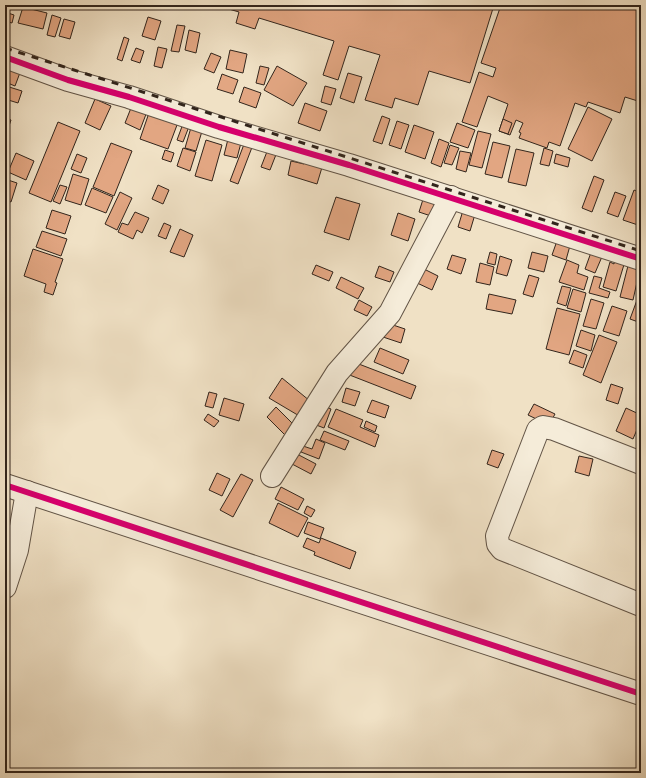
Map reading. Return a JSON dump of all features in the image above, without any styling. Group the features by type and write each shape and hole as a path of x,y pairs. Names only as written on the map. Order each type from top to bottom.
{"street":[{"path":"5,57 68,80 129,97 219,127 349,165 641,259"},
{"path":"272,476 337,373 390,313 451,197"},
{"path":"641,463 554,429 544,427 538,430 496,536 498,544 502,549 641,606"},
{"path":"5,485 641,694"},
{"path":"5,587 17,550 27,492"}],"building":[{"path":"215,5 494,5 470,83 429,71 418,105 395,98 392,108 365,100 380,55 349,46 338,80 323,75 334,41 259,18 255,29 236,23 239,12"},
{"path":"501,5 641,5 641,102 625,97 620,113 588,102 586,107 575,103 560,146 549,142 547,148 519,138 521,133 519,132 523,123 516,120 510,135 499,131 508,104 488,96 477,127 462,122 479,72 493,77 496,68 481,63"},
{"path":"23,7 47,13 43,29 18,23"},
{"path":"5,12 14,15 12,23 5,21"},
{"path":"52,15 61,18 55,37 47,35"},
{"path":"148,17 161,21 155,40 142,36"},
{"path":"64,19 75,22 70,39 59,36"},
{"path":"177,25 185,26 179,52 171,51"},
{"path":"189,30 200,33 196,53 185,50"},
{"path":"124,37 129,39 122,61 117,59"},
{"path":"158,47 167,49 162,68 154,66"},
{"path":"136,48 144,51 140,63 131,60"},
{"path":"230,50 247,54 243,73 226,69"},
{"path":"211,53 221,57 214,73 204,69"},
{"path":"8,65 21,70 15,86 5,82 5,74"},
{"path":"260,66 269,68 264,85 256,83"},
{"path":"277,66 307,83 293,106 264,90"},
{"path":"348,73 362,77 354,103 340,98"},
{"path":"222,74 238,80 233,94 217,89"},
{"path":"6,86 22,91 18,103 5,99"},
{"path":"325,86 336,89 331,105 321,102"},
{"path":"244,87 261,93 256,108 239,102"},
{"path":"95,99 111,106 100,130 85,123"},
{"path":"133,103 148,109 140,130 125,123"},
{"path":"305,103 327,111 320,131 298,123"},
{"path":"151,107 180,117 168,149 140,139"},
{"path":"588,107 612,119 592,161 568,149"},
{"path":"382,116 390,119 382,144 373,141"},
{"path":"5,118 11,120 8,129 5,128"},
{"path":"503,119 512,123 508,134 499,131"},
{"path":"184,121 190,124 183,142 177,140"},
{"path":"397,121 409,125 401,149 389,145"},
{"path":"58,122 80,131 51,202 29,193"},
{"path":"457,123 475,130 468,148 450,142"},
{"path":"192,124 203,128 196,151 185,148"},
{"path":"414,125 434,132 425,159 405,152"},
{"path":"478,131 491,134 482,168 469,165"},
{"path":"229,135 242,139 237,158 224,155"},
{"path":"246,139 254,142 238,184 230,181"},
{"path":"439,139 449,143 441,167 431,163"},
{"path":"206,140 222,145 212,181 195,176"},
{"path":"493,142 510,146 502,178 485,174"},
{"path":"111,143 132,151 114,196 93,187"},
{"path":"450,145 459,148 452,165 444,163"},
{"path":"183,148 196,152 190,171 177,166"},
{"path":"544,148 553,151 549,166 540,164"},
{"path":"268,149 277,152 270,170 261,167"},
{"path":"516,149 534,153 526,186 508,182"},
{"path":"165,150 174,153 171,162 162,159"},
{"path":"460,151 471,153 466,172 456,169"},
{"path":"16,153 34,161 26,180 8,172"},
{"path":"77,154 87,158 81,173 71,169"},
{"path":"556,154 570,158 568,167 554,163"},
{"path":"306,159 323,164 317,184 288,175 291,161 304,164"},
{"path":"73,174 89,179 81,205 65,200"},
{"path":"594,176 604,180 592,212 582,208"},
{"path":"5,179 17,183 11,202 5,200"},
{"path":"60,185 67,187 60,204 53,201"},
{"path":"158,185 169,190 163,204 152,199"},
{"path":"92,188 113,197 106,213 85,205"},
{"path":"634,190 641,193 641,226 623,220"},
{"path":"120,192 132,198 117,230 105,224"},
{"path":"615,192 626,196 618,217 607,213"},
{"path":"425,193 437,197 431,216 419,212"},
{"path":"336,197 360,204 349,240 324,232"},
{"path":"464,207 476,211 470,231 458,227"},
{"path":"52,210 71,216 65,234 46,228"},
{"path":"135,212 149,218 142,233 137,230 133,239 118,232 122,223 128,225"},
{"path":"398,213 415,219 408,241 391,235"},
{"path":"164,223 171,226 166,239 158,236"},
{"path":"180,229 193,235 184,257 170,252"},
{"path":"42,231 67,239 61,256 36,247"},
{"path":"558,238 571,242 566,260 552,255"},
{"path":"593,247 604,252 595,273 585,269"},
{"path":"33,249 63,259 55,282 57,283 53,295 44,292 46,284 24,276"},
{"path":"490,252 497,254 495,265 487,263"},
{"path":"532,252 548,256 544,272 528,268"},
{"path":"452,255 466,259 461,274 447,269"},
{"path":"616,255 626,258 616,291 603,287 610,262 614,264"},
{"path":"500,256 512,260 507,276 496,273"},
{"path":"630,258 641,264 633,300 620,297"},
{"path":"567,260 579,265 577,273 588,277 584,290 559,282"},
{"path":"480,263 494,267 490,285 476,282"},
{"path":"316,265 333,272 329,281 312,274"},
{"path":"379,266 394,272 390,282 375,277"},
{"path":"422,268 438,276 432,290 415,282"},
{"path":"529,275 539,278 533,297 523,294"},
{"path":"594,276 602,278 599,288 610,292 608,298 589,293"},
{"path":"341,277 364,288 358,299 336,288"},
{"path":"562,286 571,288 566,306 557,303"},
{"path":"573,289 586,293 581,312 567,308"},
{"path":"489,294 516,300 512,314 486,309"},
{"path":"591,299 604,303 596,329 583,326"},
{"path":"359,300 372,307 367,316 354,310"},
{"path":"637,300 641,301 641,323 630,319"},
{"path":"612,306 627,311 619,336 603,331"},
{"path":"557,308 580,314 569,355 546,349"},
{"path":"387,323 405,329 401,343 383,337"},
{"path":"581,330 595,335 591,351 576,346"},
{"path":"599,335 617,342 601,383 583,375"},
{"path":"380,348 409,360 403,374 374,362"},
{"path":"574,350 587,355 583,368 569,363"},
{"path":"351,361 416,386 411,399 347,374"},
{"path":"282,378 310,401 301,417 269,398"},
{"path":"611,384 623,388 618,404 606,400"},
{"path":"346,388 360,392 355,406 342,402"},
{"path":"209,392 217,394 213,408 205,406"},
{"path":"224,398 244,404 239,421 219,415"},
{"path":"372,400 389,406 385,418 367,412"},
{"path":"319,404 331,409 324,428 311,423"},
{"path":"534,404 555,414 549,425 528,415"},
{"path":"276,407 296,427 286,436 267,417"},
{"path":"626,408 641,415 641,420 633,439 616,431"},
{"path":"336,409 363,420 360,427 379,435 375,447 328,427"},
{"path":"208,414 219,421 214,427 204,420"},
{"path":"366,421 377,426 375,432 364,427"},
{"path":"324,431 349,441 345,450 320,440"},
{"path":"316,439 325,443 319,459 301,452 303,446 312,449"},
{"path":"492,450 504,454 498,468 487,464"},
{"path":"297,454 316,464 311,474 292,464"},
{"path":"579,456 593,459 589,476 575,472"},
{"path":"217,473 230,479 222,496 209,490"},
{"path":"241,474 253,480 233,517 220,510"},
{"path":"281,487 304,499 298,510 275,499"},
{"path":"278,503 308,518 298,537 269,523"},
{"path":"307,506 315,510 311,517 304,513"},
{"path":"308,522 324,528 320,539 304,533"},
{"path":"307,538 319,543 321,538 356,552 350,569 314,555 315,552 303,547"}],"railway":[{"path":"5,48 641,251"}],"cycle path":[{"path":"5,57 68,80 129,97 219,127 349,165 641,259"},
{"path":"5,485 641,694"}]}
